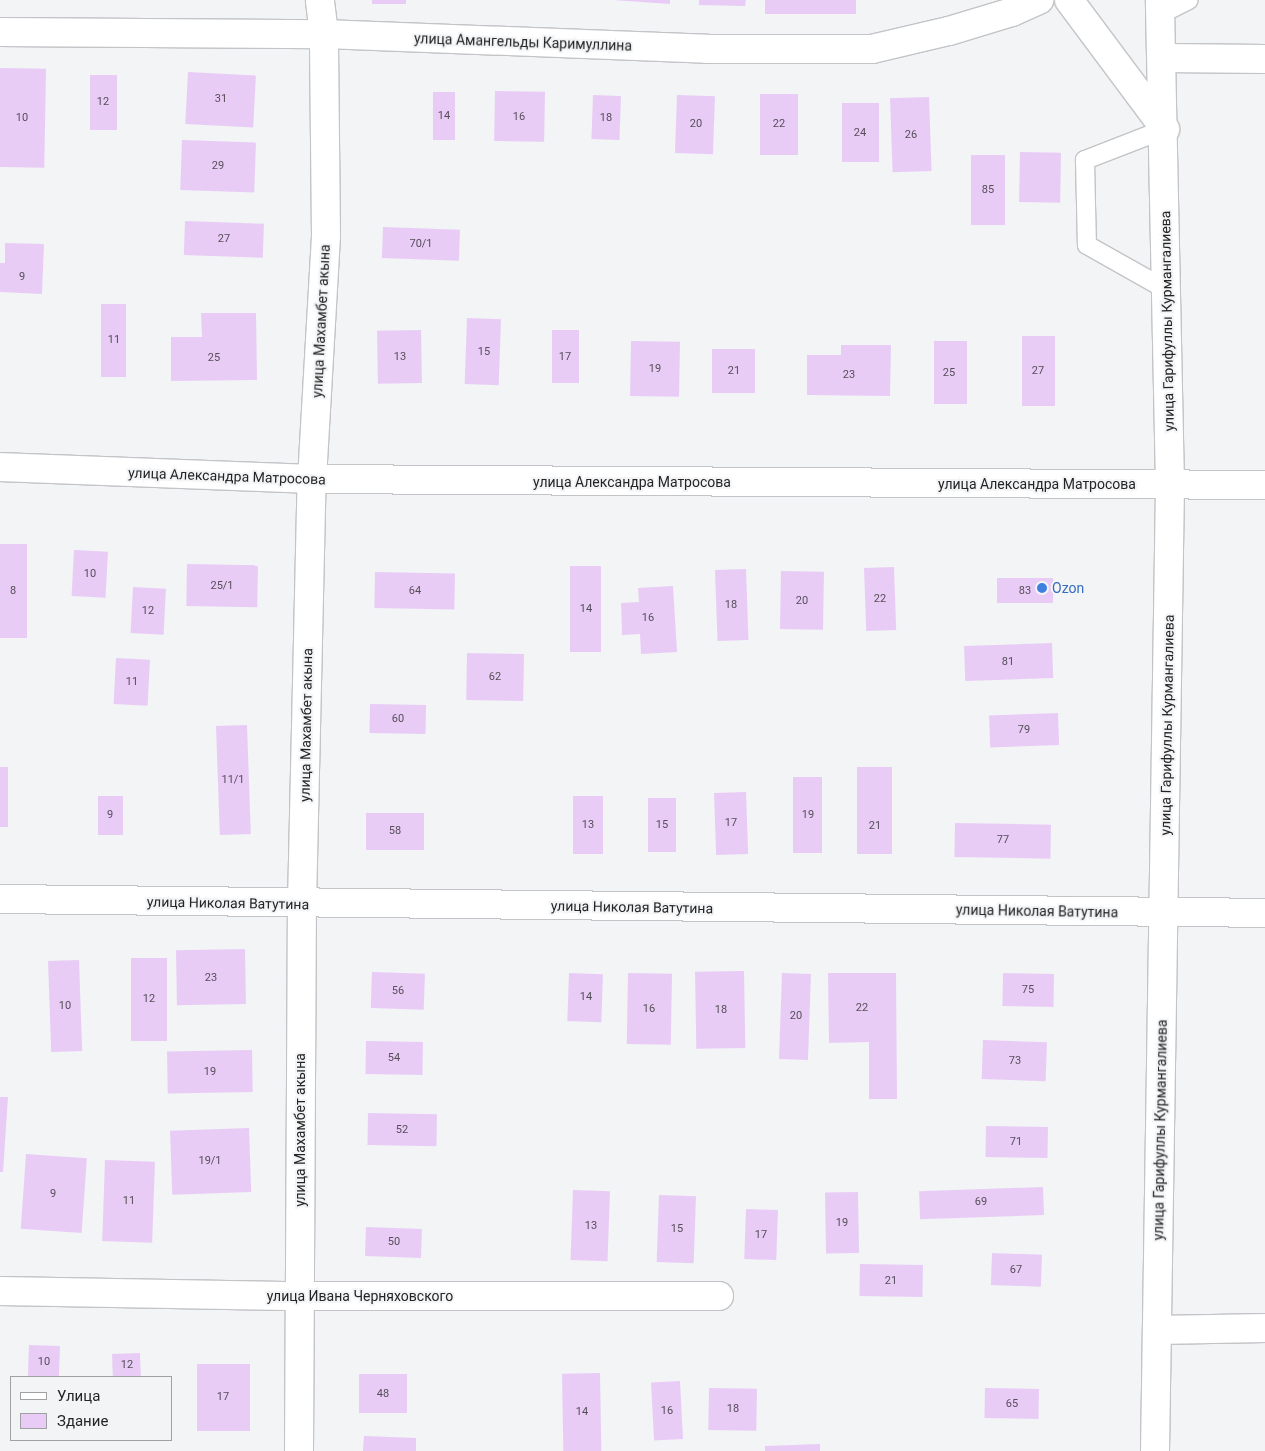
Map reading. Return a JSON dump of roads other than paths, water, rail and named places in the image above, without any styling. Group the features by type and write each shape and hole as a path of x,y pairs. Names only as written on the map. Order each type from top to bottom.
{"street":[{"name":"улица Махамбет акына","path":"299,1451 302,904 312,479 326,235 324,34 320,0"},
{"name":"улица Амангельды Каримуллина","path":"0,32 324,34 707,49 872,49 949,31 1012,12 1038,0"},
{"path":"1069,0 1165,129"},
{"name":"улица Гарифуллы Курмангалиева","path":"1155,1451 1165,912 1170,485 1164,58 1161,7"},
{"path":"1164,58 1265,59"},
{"name":"улица Александра Матросова","path":"0,467 312,479 1265,485"},
{"name":"улица Николая Ватутина","path":"0,899 302,904 1265,913"},
{"name":"улица Ивана Черняховского","path":"0,1291 299,1296 719,1296"},
{"path":"1157,1330 1265,1328"}],"lane":[{"path":"1161,7 1189,0"},
{"path":"1165,129 1085,160 1087,245 1167,290"}],"place":[{"name":"Ozon","path":"1042,588"}]}
